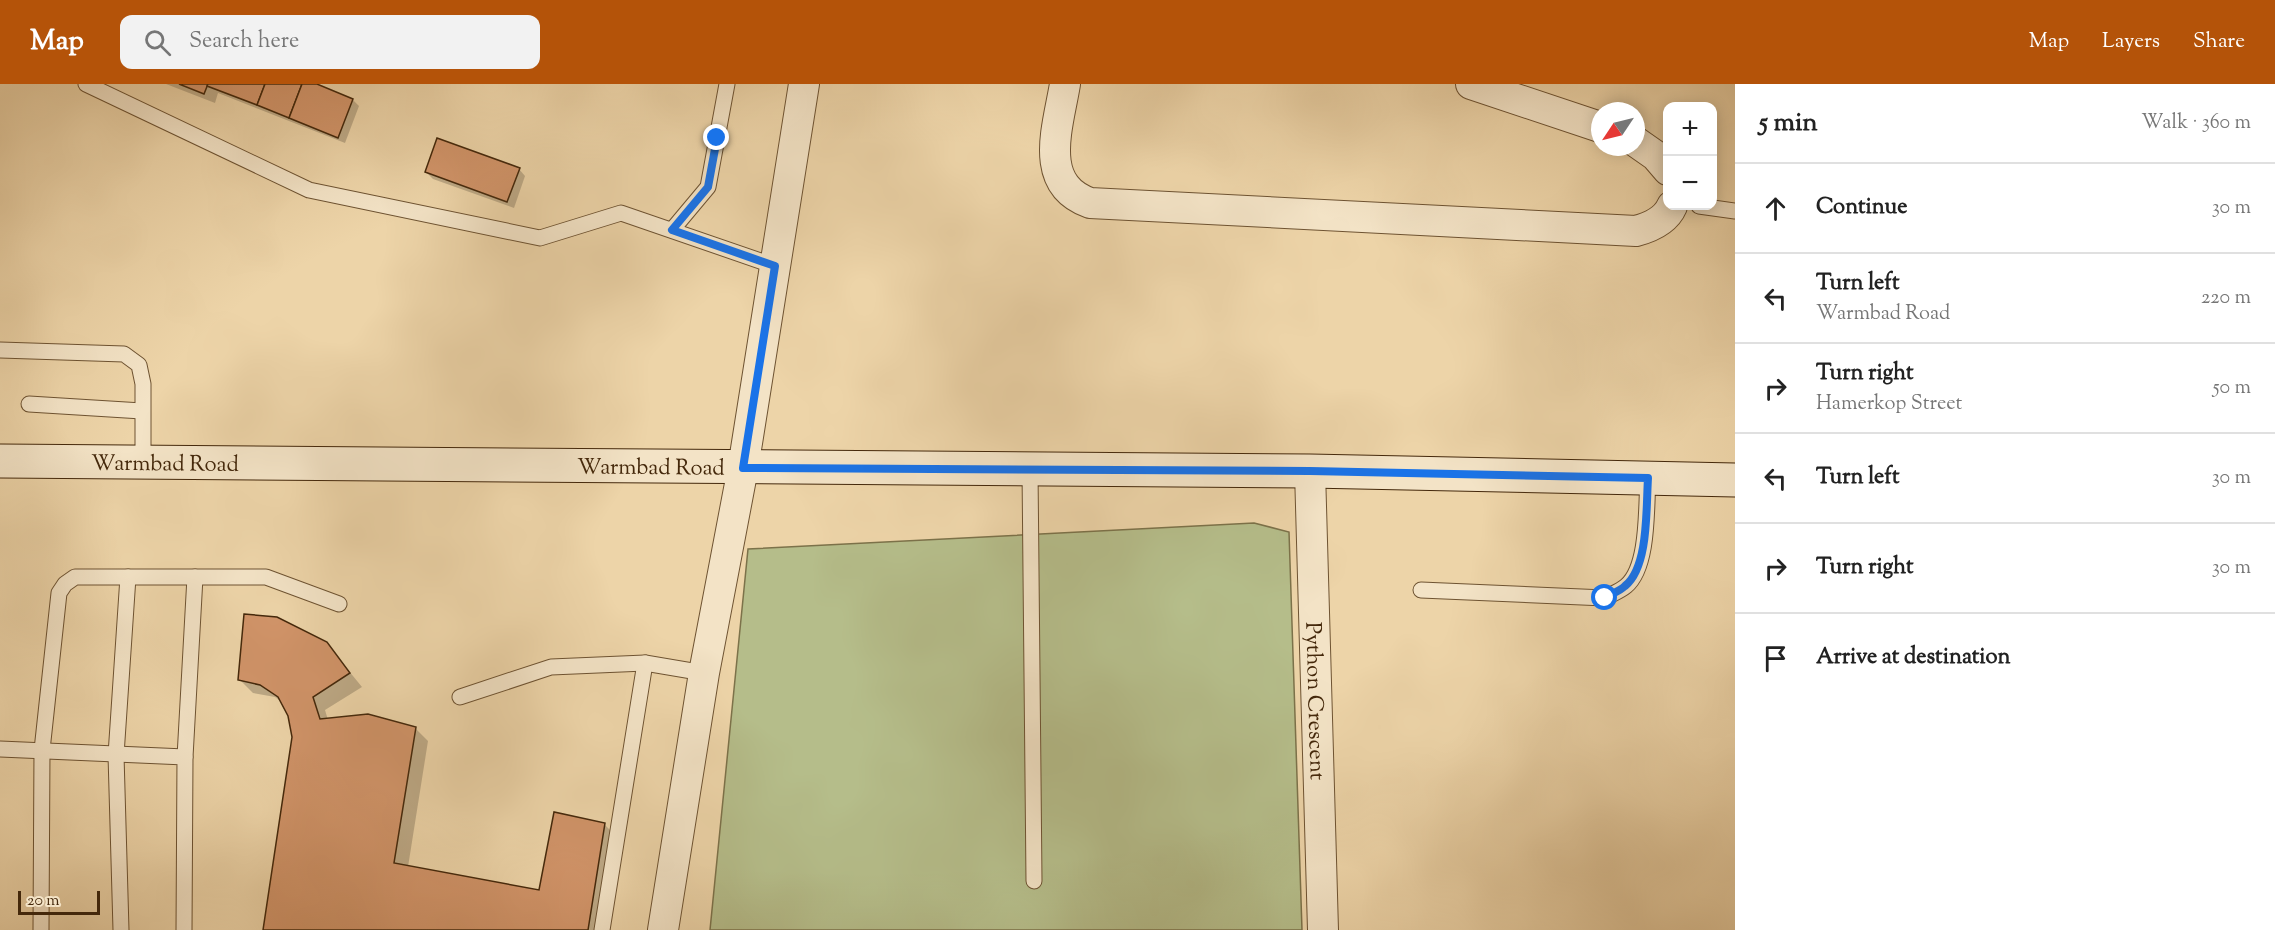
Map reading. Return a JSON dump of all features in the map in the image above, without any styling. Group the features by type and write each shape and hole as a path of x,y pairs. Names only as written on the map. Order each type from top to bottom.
{"street":[{"path":"663,930 704,673 743,468 804,84"},
{"path":"1065,84 1055,165 1068,190 1077,199 1090,203 1636,231 1651,227 1670,210"},
{"path":"1471,84 1591,124"},
{"path":"1645,148 1663,164"},
{"name":"Warmbad Road","path":"0,461 1310,471 1735,480"},
{"name":"Python Crescent","path":"1310,471 1323,930"}],"lane":[{"path":"86,84 309,190 540,238 621,213 775,266"},
{"path":"672,230 708,187 727,84"},
{"path":"1717,208 1735,211"},
{"path":"0,350 124,354 139,365 143,384 143,462"},
{"path":"29,404 142,411"},
{"path":"1030,469 1034,881"},
{"path":"1421,590 1605,598 1627,586 1636,571 1643,551 1648,478"},
{"path":"41,930 42,750 59,593 65,584 75,577 266,577 339,604"},
{"path":"121,930 116,755 128,577"},
{"path":"184,930 184,757 195,577"},
{"path":"460,697 551,667 645,663 704,673"},
{"path":"602,930 645,663"},
{"path":"0,749 184,757"}],"green space":[{"path":"1254,523 1289,532 1302,930 710,930 748,549"}],"building":[{"path":"179,84 208,84 204,94"},
{"path":"208,84 265,84 257,105 207,86"},
{"path":"265,84 302,84 289,118 257,105"},
{"path":"302,84 317,84 353,99 338,138 289,118"},
{"path":"437,138 520,168 507,202 425,172"},
{"path":"244,614 277,617 327,642 350,673 313,697 320,719 368,714 416,727 394,863 539,890 554,812 605,823 588,930 263,930 292,737 288,716 278,697 260,685 238,680"}],"route":[{"path":"717,138 708,187 672,230 775,266 743,468 1310,471 1648,478 1643,551 1636,571 1627,586 1605,598"}]}
